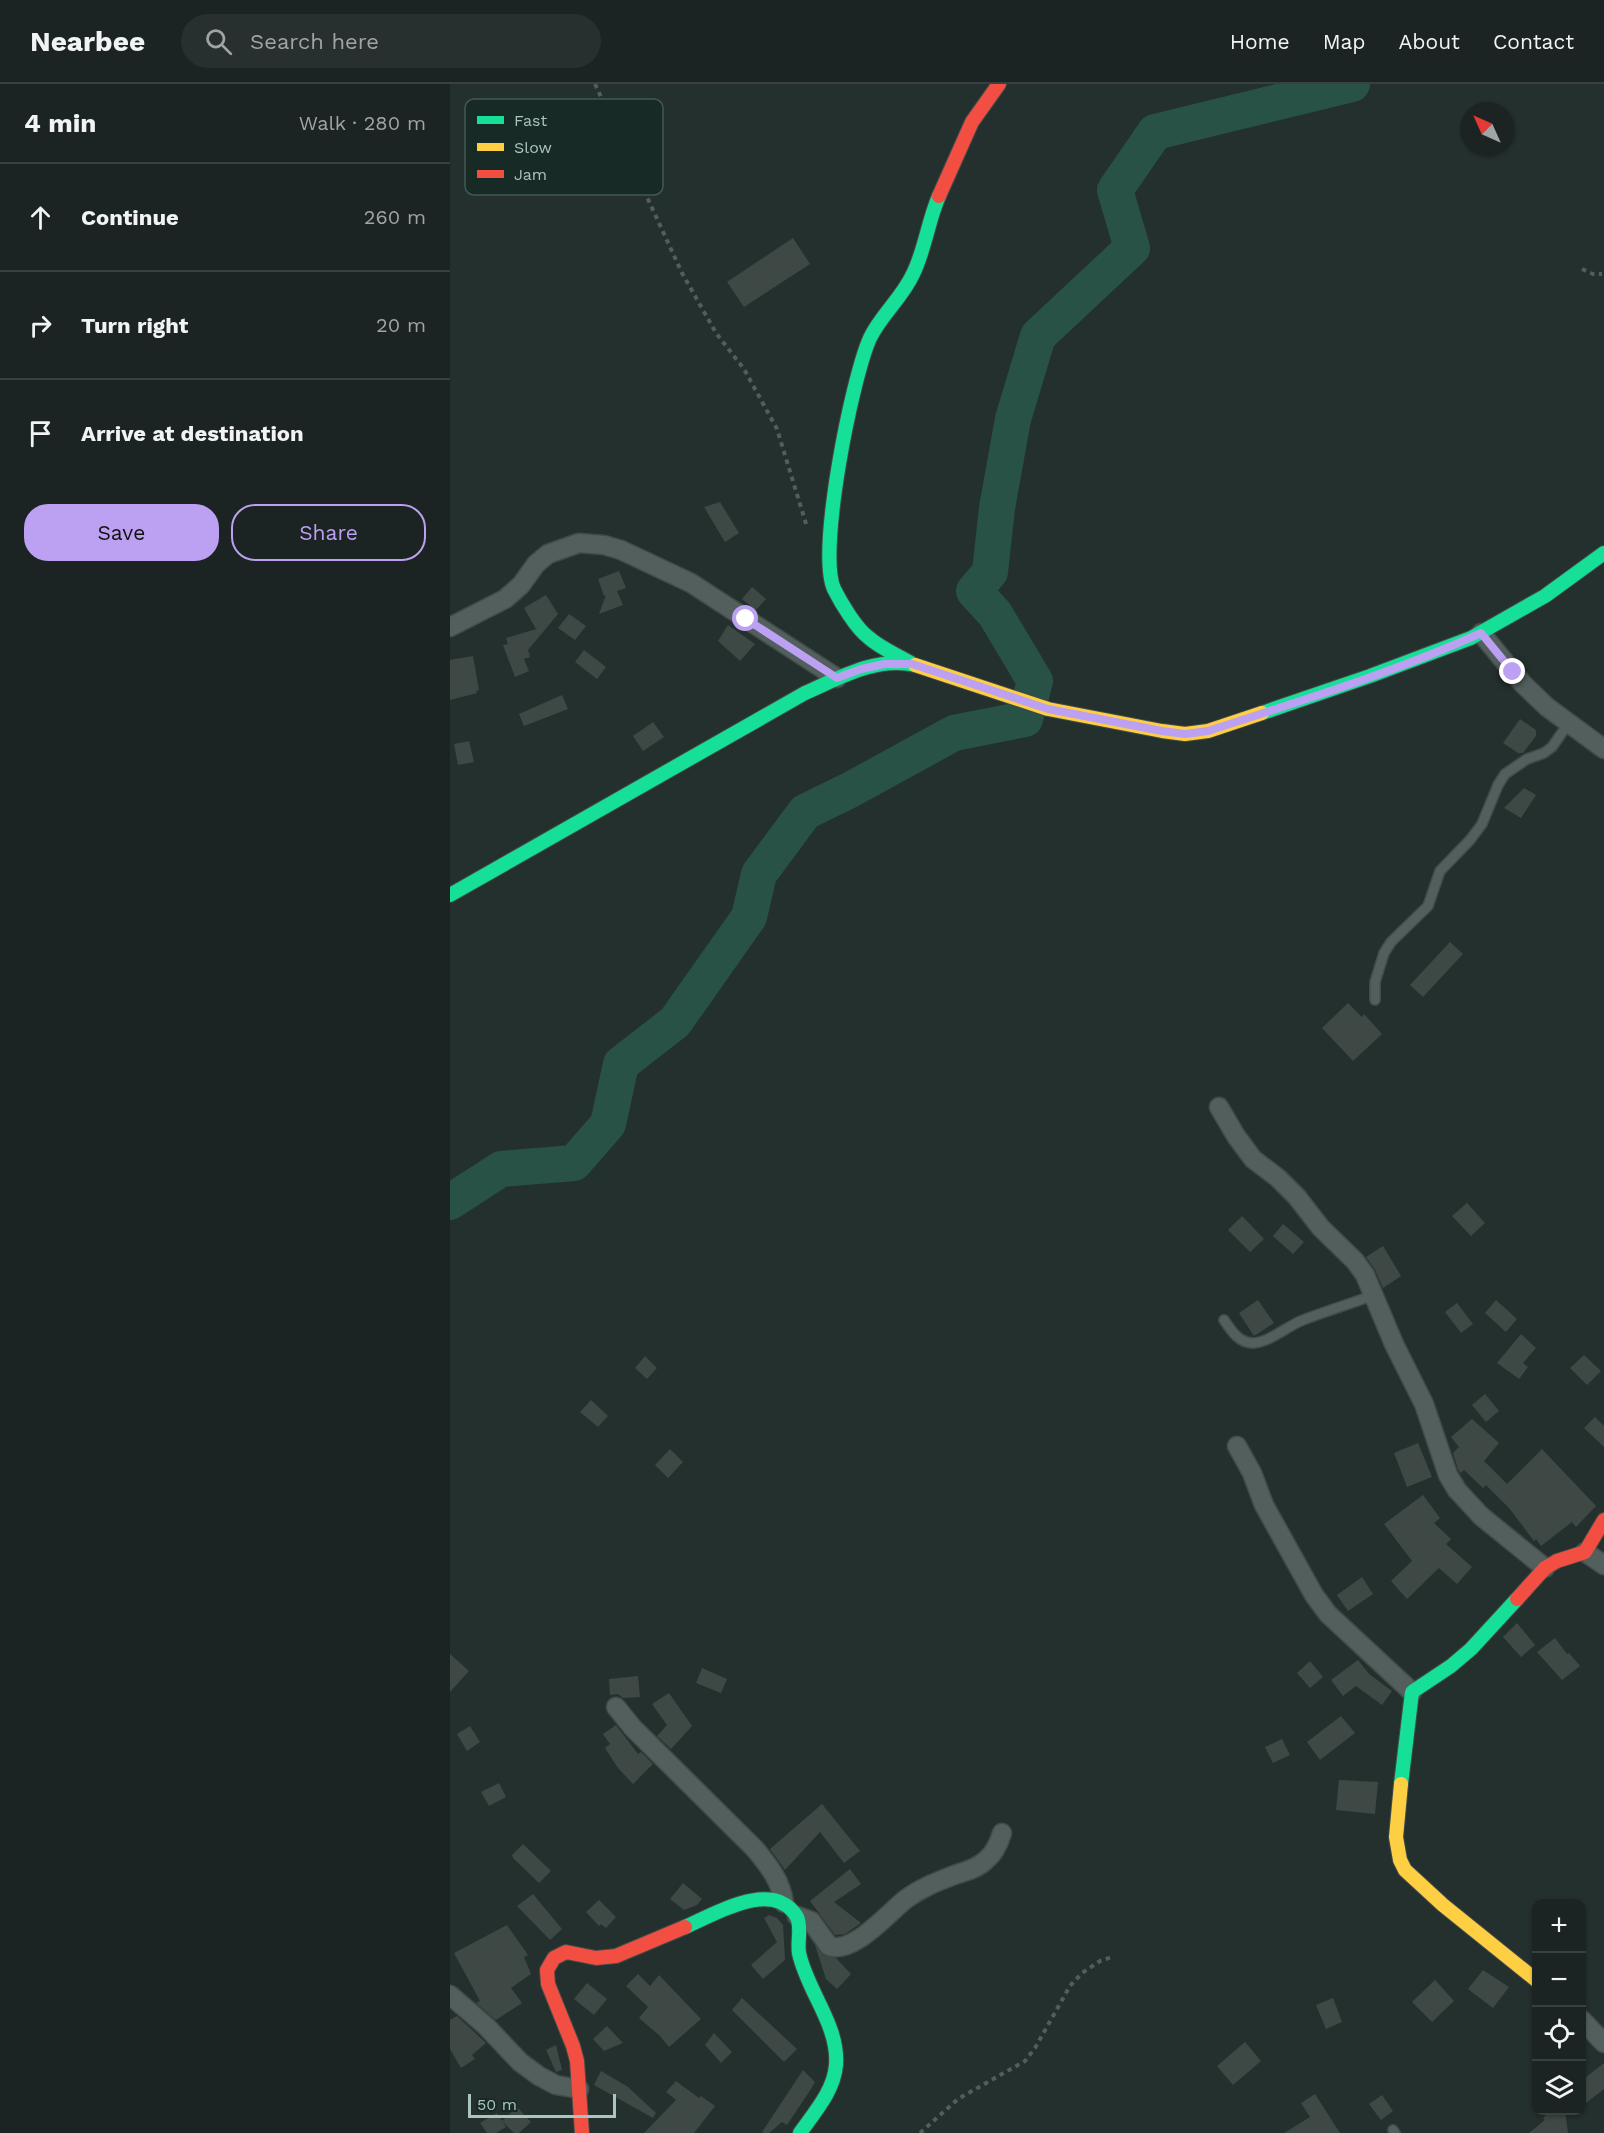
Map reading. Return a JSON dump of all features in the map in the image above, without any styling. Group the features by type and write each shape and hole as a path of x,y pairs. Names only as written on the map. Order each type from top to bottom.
{"street":[{"path":"999,84 972,122 937,200 915,273 870,338 857,377 839,460 830,559 833,586 850,615 867,637 912,664 1048,709 1185,734 1208,731 1346,686 1451,647 1481,633 1544,595 1604,553"},
{"path":"450,627 505,599 548,554 569,546 591,543 621,549 691,583 837,678"},
{"path":"1481,633 1523,684 1568,724 1604,749"},
{"path":"450,895 805,693 861,669 885,664 912,664"},
{"path":"1219,1107 1253,1159 1285,1184 1365,1275 1431,1423 1448,1475 1457,1490 1482,1516 1545,1568"},
{"path":"1237,1446 1252,1473 1274,1523 1314,1595 1328,1614 1412,1692"},
{"path":"1532,1977 1456,1918 1410,1876 1400,1860 1397,1815 1408,1712 1412,1692 1471,1649 1545,1568 1557,1561 1585,1552 1604,1520"},
{"path":"1585,1552 1604,1565"},
{"path":"616,1707 633,1728 755,1849 780,1885 800,1933 798,1950 835,2046 837,2063 833,2079 824,2097 800,2133"},
{"path":"582,2133 573,2046 548,1984 547,1970 554,1959 566,1952 596,1958 616,1956 750,1900 773,1899 811,1921 829,1946 840,1947 853,1942 927,1885 985,1862 998,1845 1002,1833"},
{"path":"450,1995 486,2026 520,2062 539,2076 556,2085 579,2089"},
{"path":"1586,2025 1604,2043"}],"lane":[{"path":"1375,1000 1375,982 1384,953 1391,942 1428,906 1440,871 1482,824 1505,774 1527,759 1544,753 1552,747 1568,724"},
{"path":"1224,1320 1233,1334 1242,1341 1252,1343 1261,1341 1302,1320 1374,1295"}],"path":[{"path":"595,84 602,99"},
{"path":"647,195 687,282 716,333 744,369 777,429 808,529"},
{"path":"1582,269 1593,274 1602,274"},
{"path":"920,2133 958,2099 1025,2061 1035,2048 1070,1986 1082,1973 1100,1961 1112,1957"}],"building":[{"path":"793,238 810,264 744,307 727,282"},
{"path":"720,502 739,533 725,542 704,507"},
{"path":"619,571 626,588 617,591 623,605 599,614 606,595 604,596 598,579"},
{"path":"752,587 766,599 756,610 742,599"},
{"path":"546,595 558,614 528,650 530,657 524,659 529,671 515,677 503,645 508,644 506,638 536,629 524,608"},
{"path":"569,614 586,626 575,640 558,628"},
{"path":"728,625 755,644 740,661 718,641"},
{"path":"584,650 606,667 597,679 575,662"},
{"path":"473,656 479,690 476,691 477,693 450,700 450,660"},
{"path":"562,695 568,709 524,726 519,714"},
{"path":"1520,719 1536,730 1536,736 1523,753 1518,753 1503,743"},
{"path":"653,722 664,737 643,751 633,736"},
{"path":"469,741 474,762 458,765 454,744"},
{"path":"1524,788 1536,795 1521,818 1504,808"},
{"path":"1450,942 1463,954 1423,997 1410,985"},
{"path":"1348,1003 1362,1017 1364,1014 1382,1034 1353,1061 1322,1028"},
{"path":"1467,1203 1485,1223 1471,1236 1452,1216"},
{"path":"1242,1216 1264,1239 1250,1252 1228,1230"},
{"path":"1283,1224 1304,1242 1293,1254 1273,1236"},
{"path":"1383,1246 1401,1276 1383,1288 1366,1257"},
{"path":"1258,1300 1274,1323 1254,1336 1239,1313"},
{"path":"1496,1300 1517,1319 1506,1332 1485,1313"},
{"path":"1457,1303 1473,1324 1461,1333 1445,1312"},
{"path":"1521,1334 1536,1348 1523,1363 1528,1367 1519,1379 1497,1363"},
{"path":"1584,1355 1601,1371 1587,1385 1570,1368"},
{"path":"645,1356 657,1368 647,1379 635,1368"},
{"path":"1485,1394 1499,1411 1486,1422 1472,1405"},
{"path":"591,1400 608,1416 598,1427 580,1412"},
{"path":"1595,1417 1604,1426 1604,1447 1584,1428"},
{"path":"1472,1419 1499,1443 1484,1461 1507,1484 1542,1449 1596,1506 1576,1527 1572,1522 1541,1546 1536,1539 1534,1541 1509,1508 1486,1485 1483,1488 1464,1470 1461,1473 1458,1470 1453,1453 1459,1447 1451,1437"},
{"path":"1418,1443 1432,1477 1407,1487 1394,1453"},
{"path":"670,1449 683,1462 668,1478 655,1465"},
{"path":"1423,1495 1440,1518 1434,1523 1451,1539 1446,1544 1472,1567 1457,1584 1439,1568 1407,1599 1391,1581 1412,1561 1384,1524"},
{"path":"1362,1577 1373,1594 1348,1611 1337,1595"},
{"path":"1517,1623 1535,1645 1521,1657 1503,1637"},
{"path":"1555,1638 1580,1666 1562,1680 1537,1652"},
{"path":"450,1654 469,1671 450,1692"},
{"path":"1358,1660 1369,1674 1392,1691 1382,1705 1356,1686 1343,1696 1331,1680"},
{"path":"1310,1661 1323,1677 1310,1688 1297,1673"},
{"path":"702,1668 727,1679 721,1693 696,1683"},
{"path":"638,1676 640,1697 623,1698 618,1694 610,1695 609,1679"},
{"path":"669,1693 692,1726 671,1749 657,1736 667,1725 652,1704"},
{"path":"1341,1716 1355,1733 1320,1760 1307,1742"},
{"path":"616,1725 638,1754 641,1752 653,1764 633,1784 618,1768 605,1748 610,1744 603,1734"},
{"path":"470,1726 480,1742 467,1751 457,1734"},
{"path":"1282,1739 1290,1755 1273,1763 1265,1747"},
{"path":"1339,1780 1378,1782 1375,1814 1336,1810"},
{"path":"499,1783 506,1797 489,1806 481,1792"},
{"path":"822,1804 860,1851 844,1863 820,1832 785,1870 770,1849"},
{"path":"523,1844 551,1871 539,1883 513,1858 512,1855"},
{"path":"850,1869 861,1884 834,1902 861,1923 845,1934 835,1935 810,1901"},
{"path":"683,1883 702,1899 697,1905 684,1910 670,1899"},
{"path":"533,1894 562,1929 550,1940 517,1906"},
{"path":"599,1900 616,1917 606,1928 601,1924 599,1926 586,1912"},
{"path":"769,1915 777,1918 783,1925 785,1960 763,1979 751,1965 777,1942 764,1918"},
{"path":"507,1925 528,1955 524,1957 531,1974 511,1988 522,2003 496,2020 476,2003 480,2001 454,1953"},
{"path":"815,1945 823,1955 836,1958 851,1974 837,1989 826,1979"},
{"path":"1483,1970 1509,1987 1493,2008 1468,1989"},
{"path":"638,1974 650,1986 659,1975 701,2019 669,2047 639,2018 648,2007 626,1986"},
{"path":"1435,1980 1454,2001 1432,2022 1412,2002"},
{"path":"587,1983 607,1999 594,2015 574,1999"},
{"path":"742,1998 797,2049 784,2062 732,2010"},
{"path":"1333,1998 1342,2022 1326,2029 1316,2005"},
{"path":"457,2016 486,2043 472,2055 475,2059 461,2068 450,2049 450,2020"},
{"path":"607,2026 623,2043 604,2051 593,2039"},
{"path":"714,2033 732,2052 721,2063 705,2045"},
{"path":"1245,2042 1261,2061 1233,2085 1217,2066"},
{"path":"556,2045 562,2070 556,2072 546,2050"},
{"path":"1604,2063 1604,2089 1586,2103 1586,2077"},
{"path":"803,2070 815,2082 809,2092 787,2125 782,2122 769,2133 762,2132"},
{"path":"601,2071 628,2087 656,2113 653,2118 594,2085"},
{"path":"676,2081 699,2098 701,2096 715,2106 694,2133 644,2133 676,2100 666,2092"},
{"path":"1315,2094 1340,2133 1284,2133 1310,2117 1301,2103"},
{"path":"1382,2095 1393,2111 1381,2120 1369,2104"},
{"path":"517,2107 531,2122 519,2133 514,2133 502,2121"},
{"path":"497,2113 506,2127 496,2133 487,2133 480,2123"},
{"path":"1546,2115 1566,2115 1568,2133 1529,2133 1545,2120 1543,2118"}],"waterway":[{"path":"450,1202 501,1169 574,1163 608,1124 621,1064 675,1022 749,917 759,874 805,812 954,733 1025,719 1035,681 995,614 974,591 990,572 997,508 1013,419 1038,336 1132,248 1115,190 1155,132 1352,84"}],"traffic: fast":[{"path":"911,663 873,641 863,633 849,615 834,589 830,569 830,540 833,504 846,425 863,359 870,338 913,274 939,196"},
{"path":"1262,713 1471,638 1545,596 1604,553"},
{"path":"450,895 805,693 872,666 887,663 915,665"},
{"path":"1401,1784 1412,1692 1451,1666 1471,1649 1517,1599"},
{"path":"685,1927 732,1906 757,1900 769,1899 780,1902 790,1908 797,1917 799,1953 803,1967 828,2022 836,2050 832,2084 800,2133"}],"traffic: slow":[{"path":"915,665 1048,709 1162,731 1185,734 1208,731 1262,713"},
{"path":"1401,1784 1396,1837 1400,1860 1405,1870 1443,1905 1532,1977"}],"traffic: jam":[{"path":"939,196 972,122 999,84"},
{"path":"1517,1599 1545,1568 1557,1561 1585,1552 1604,1520"},
{"path":"582,2133 577,2061 548,1984 547,1970 554,1958 566,1952 596,1958 616,1956 685,1927"}],"route":[{"path":"746,619 837,678 861,669 885,664 912,664 1048,709 1185,734 1208,731 1346,686 1451,647 1481,633 1513,672"}]}
